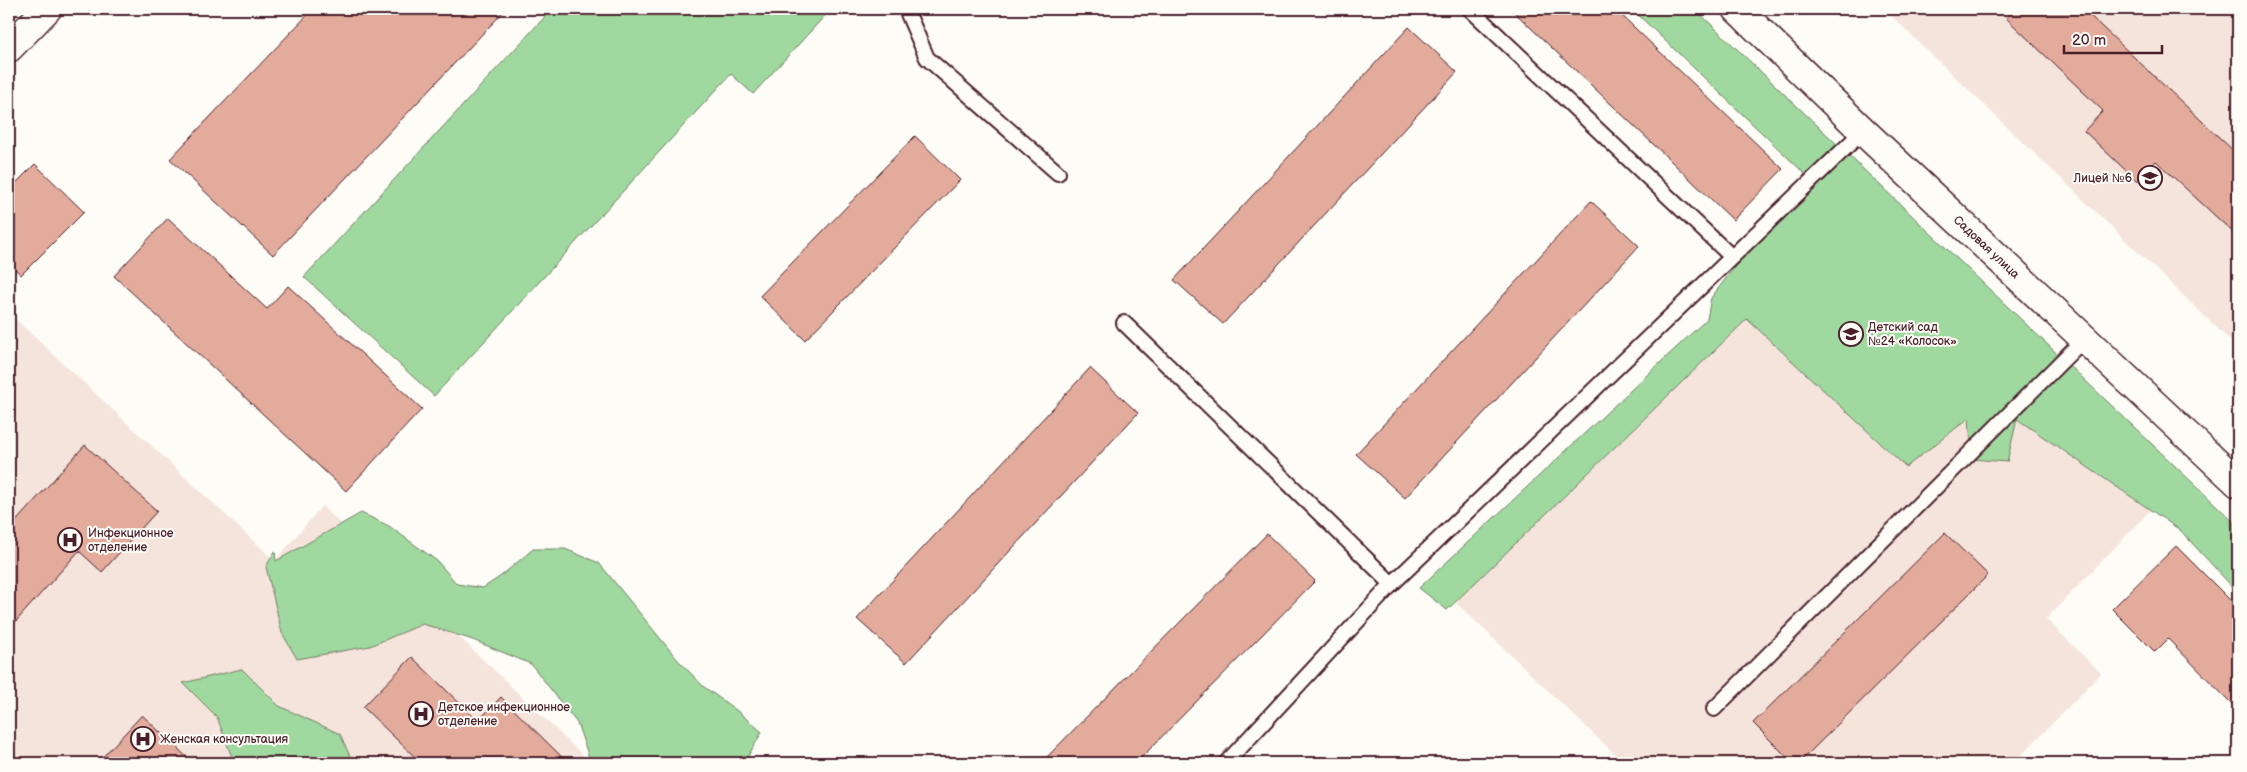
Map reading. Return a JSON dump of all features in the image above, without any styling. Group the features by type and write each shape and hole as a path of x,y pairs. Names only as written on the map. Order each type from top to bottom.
{"street":[{"path":"9,48 47,9"},
{"name":"Садовая улица","path":"1737,9 1863,131 2238,483"}],"lane":[{"path":"906,9 927,58 1058,173"},
{"path":"1470,9 1732,257"},
{"path":"1226,763 1392,584 1863,131"},
{"path":"1124,323 1392,584"},
{"path":"1714,709 2085,338"}],"shaded area":[{"name":"Лицей №6","path":"1884,9 2238,9 2238,348"},
{"name":"Детский сад №24 «Колосок»","path":"1845,178 2170,490 2046,619 2101,673 2014,763 1624,763 1445,592"},
{"path":"9,313 275,561 322,506 591,763 9,763"}],"green space":[{"path":"552,9 831,9 753,94 731,74 434,396 304,277"},
{"path":"1632,9 1695,9 2238,526 2238,593 2180,530 2017,419 2007,462 1972,459 1969,418 1906,467 1747,319 1447,610 1419,588 1707,319 1711,298 1805,174"},
{"path":"361,513 389,526 437,561 457,584 483,588 501,576 533,549 565,549 599,563 677,659 704,687 762,732 744,763 591,763 577,723 531,664 473,640 423,624 370,646 297,659 282,633 266,567 275,551 276,561"},
{"path":"242,669 279,706 340,734 353,763 234,763 217,717 183,683"}],"building":[{"path":"313,9 506,9 273,255 170,159"},
{"path":"1511,9 1615,9 1783,169 1733,220"},
{"path":"2015,9 2086,9 2085,11 2238,155 2238,237 2156,161 2137,181 2084,131 2103,111 2006,18"},
{"path":"1409,27 1457,72 1223,324 1174,280"},
{"path":"915,136 960,180 805,340 760,296"},
{"path":"35,164 84,212 21,275 9,263 9,190"},
{"path":"1591,201 1639,246 1405,498 1356,454"},
{"path":"168,218 267,309 288,286 422,409 346,491 114,276"},
{"path":"1090,368 1138,413 906,663 857,619"},
{"name":"Инфекционное отделение","path":"85,445 157,511 102,572 79,551 9,629 9,529"},
{"path":"1945,533 1988,575 1799,763 1793,763 1753,723"},
{"path":"1267,534 1315,581 1136,763 1041,763"},
{"path":"2176,546 2238,608 2238,710 2168,639 2155,652 2112,609"},
{"name":"Детское инфекционное отделение","path":"412,657 478,721 501,697 568,763 421,763 363,707"},
{"name":"Женская консультация","path":"142,715 193,763 97,763"}],"place":[{"name":"Лицей №6","path":"2150,178"},
{"name":"Детский сад №24 «Колосок»","path":"1851,334"},
{"name":"Инфекционное отделение","path":"70,540"},
{"name":"Детское инфекционное отделение","path":"421,714"},
{"name":"Женская консультация","path":"143,739"}]}
